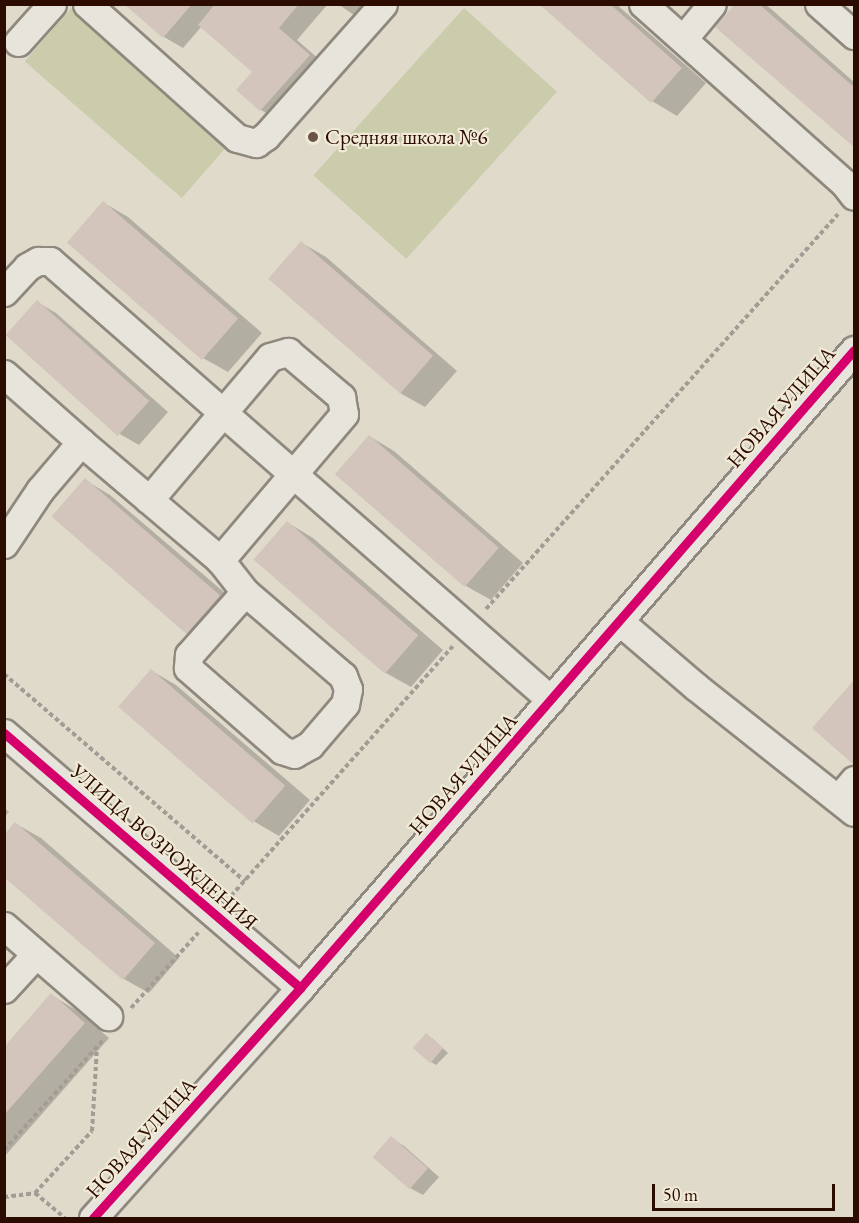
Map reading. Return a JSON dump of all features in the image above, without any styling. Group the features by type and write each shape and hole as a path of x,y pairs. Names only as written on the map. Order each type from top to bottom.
{"street":[{"path":"18,42 52,4"},
{"path":"87,4 237,138 256,143 266,136 383,4"},
{"path":"644,4 844,183 854,196"},
{"path":"682,39 712,4"},
{"path":"819,4 855,35"},
{"path":"4,292 27,267 38,261 50,261 552,700"},
{"name":"НОВАЯ УЛИЦА","path":"93,1218 300,988 855,350"},
{"path":"149,500 270,357 288,352 341,397 344,414 220,560"},
{"path":"4,374 220,560 245,592 343,676 348,689 345,704 310,745 294,754 282,750 188,668 189,655 245,592"},
{"path":"9,527 81,442"},
{"path":"619,621 687,679 849,797"},
{"name":"УЛИЦА ВОЗРОЖДЕНИЯ","path":"4,733 300,988"},
{"path":"4,926 113,1022"},
{"path":"4,989 36,954"}],"path":[{"path":"4,1150 97,1047 113,1022 245,881 854,196"},
{"path":"4,674 245,881"},
{"path":"4,1197 35,1193 92,1131 97,1047"},
{"path":"35,1193 65,1218"}],"green space":[{"path":"74,5 231,141 182,198 25,62"},
{"path":"464,8 557,92 406,259 313,175"}],"building":[{"path":"124,4 192,4 163,38"},
{"path":"215,4 299,4 279,28 310,55 260,111 236,90 252,72 198,25"},
{"path":"539,4 610,4 682,68 651,103"},
{"path":"735,4 759,4 855,88 855,148 715,27"},
{"path":"103,201 238,318 202,360 67,243"},
{"path":"301,241 433,356 400,394 268,279"},
{"path":"37,300 149,401 118,436 6,335"},
{"path":"369,435 499,548 465,587 335,474"},
{"path":"85,478 220,595 187,634 52,516"},
{"path":"287,521 418,635 385,674 254,559"},
{"path":"151,669 285,786 253,824 118,707"},
{"path":"855,679 855,765 854,765 812,728"},
{"path":"15,822 155,943 123,980 4,877 4,835"},
{"path":"51,993 85,1023 4,1115 4,1047"},
{"path":"426,1033 443,1048 430,1063 413,1048"},
{"path":"391,1136 428,1168 410,1189 373,1157"}],"cycle path":[{"path":"93,1218 300,988 854,350"},
{"path":"4,733 300,988"}],"place":[{"name":"Средняя школа №6","path":"313,137"}]}
